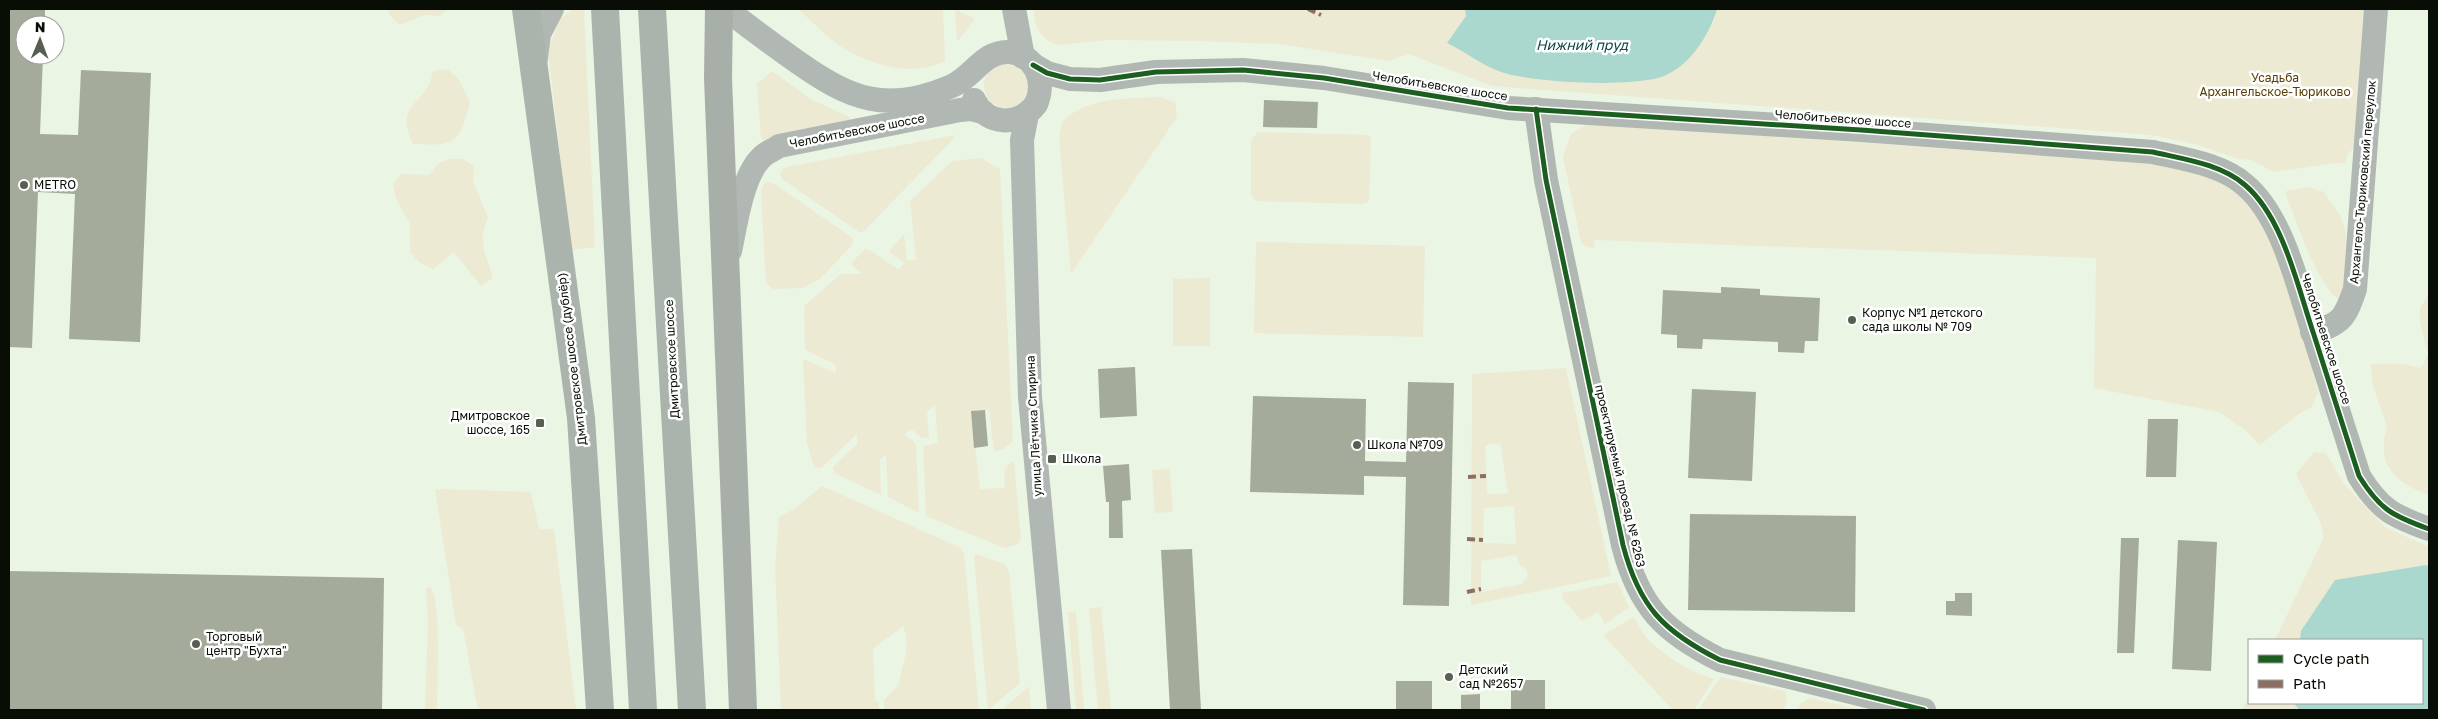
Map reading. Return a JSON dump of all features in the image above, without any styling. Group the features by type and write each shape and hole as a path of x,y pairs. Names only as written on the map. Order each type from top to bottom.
{"highway":[{"name":"Дмитровское шоссе (дублёр)","path":"526,9 581,418 603,702"},
{"path":"605,9 643,710"},
{"name":"Дмитровское шоссе","path":"652,9 692,710"}],"main road":[{"path":"719,9 718,78 742,683 741,710"}],"street":[{"path":"534,72 539,34 552,9"},
{"name":"Челобитьевское шоссе","path":"726,9 816,76 836,88 861,97 893,100 916,97 953,86 988,59 1009,52 1047,73 1070,79 1100,80 1156,72 1244,70 1324,78 1508,108 1861,130 2153,152 2198,163 2230,175 2245,185 2258,199 2275,227 2289,259 2360,476 2372,498 2395,516 2429,529"},
{"path":"1008,9 988,59 974,75 972,88 975,102 1022,140"},
{"path":"1014,9 1028,61 1040,81 1040,93 1031,109"},
{"name":"Архангело-Тюриковский переулок","path":"2312,332 2334,326 2349,307 2355,289 2376,9"},
{"name":"Челобитьевское шоссе","path":"726,269 746,187 754,167 763,156 780,146 960,110 971,109 993,117 1020,118 1055,87 1070,79"},
{"name":"улица Лётчика Спирина","path":"1031,109 1022,140 1030,396 1060,710"},
{"name":"проектируемый проезд № 6263","path":"1536,109 1546,180 1621,536 1629,566 1646,602 1666,626 1681,638 1720,660 1924,710"}],"green space":[{"path":"389,9 448,9 440,16 425,15 399,25 389,14"},
{"path":"573,9 584,9 595,247 571,250 548,50 560,19"},
{"path":"798,9 943,9 945,61 933,66 907,69 868,60 839,45"},
{"path":"955,9 975,19 957,42"},
{"name":"Усадьба Архангельское-Тюриково","path":"1034,9 2364,9 2357,143 2347,156 2346,163 2274,172 2251,160 2238,159 2198,145 2152,135 1492,86 1409,54 1389,61 1280,44 1200,41 1108,40 1058,45 1048,41 1040,33 1035,23"},
{"path":"1010,64 1022,70 1027,77 1027,95 1022,102 1015,107 1002,108 994,105 987,98 984,82 987,74 994,67"},
{"path":"447,69 458,78 470,102 463,127 454,140 447,143 413,144 408,130 407,120 409,111 425,91 433,71"},
{"path":"772,71 812,100 848,116 855,124 771,141 761,139 757,84"},
{"path":"1160,97 1175,102 1177,117 1071,274 1059,139 1062,122 1084,107 1095,103 1108,100"},
{"path":"1608,124 2156,164 2218,182 2241,195 2250,203 2271,239 2295,303 2318,392 2312,407 2300,413 2260,445 2244,429 2219,412 2094,388 2096,258 1594,240 1595,248 1587,247 1581,242 1563,157 1571,134 1585,125"},
{"path":"1258,132 1369,135 1371,139 1369,201 1365,204 1256,201 1251,195 1251,140"},
{"path":"955,135 863,232 859,232 782,179 780,175 782,169 787,167"},
{"path":"981,158 1000,169 1013,442 1003,449 994,451 989,410 971,411 980,489 1005,488 1004,476 1007,466 1014,461 1021,538 1018,544 1005,548 926,516 923,446 938,443 935,405 927,412 929,437 922,438 911,429 904,435 916,445 919,513 888,497 886,454 880,460 881,495 834,473 833,467 857,444 857,434 821,468 814,467 807,443 803,359 836,373 835,364 805,350 804,306 841,274 863,274 852,265 852,262 865,249 898,269 905,263 890,253 890,250 904,234 907,261 916,260 910,201 952,161"},
{"path":"449,159 463,159 474,166 473,181 488,218 483,241 485,255 493,278 481,286 454,252 433,269 420,263 410,252 410,224 396,199 393,185 401,174 430,175 437,164"},
{"path":"765,182 773,183 853,238 852,245 820,279 803,288 773,289 766,283 761,192"},
{"path":"2309,187 2324,192 2341,217 2346,232 2345,286 2338,299 2330,292 2315,267 2286,196 2286,191"},
{"path":"1256,242 1425,246 1423,337 1254,333"},
{"path":"1210,278 1210,346 1173,346 1173,279"},
{"path":"2429,294 2429,495 2403,482 2390,470 2386,462 2384,442 2386,425 2374,388 2371,364 2404,364 2421,368 2428,354 2420,323 2420,308"},
{"path":"1566,368 1611,576 1471,605 1472,374","holes":["1500,443 1508,493 1487,494 1485,446","1514,506 1516,544 1483,543 1484,508","1516,555 1520,565 1526,569 1528,575 1522,584 1481,592 1481,561"]},
{"path":"2314,452 2326,453 2344,484 2385,527 2429,547 2429,566 2426,565 2301,631 2300,639 2275,639 2324,537 2320,521 2296,474"},
{"path":"1170,469 1173,512 1155,513 1152,470"},
{"path":"822,486 961,548 964,554 979,710 884,710 884,700 899,685 906,649 903,626 873,649 875,700 879,703 879,710 781,710 775,566 779,517 796,508"},
{"path":"435,489 531,492 539,529 554,529 576,710 478,710 463,629 456,625"},
{"path":"976,554 1004,564 1009,572 1020,683 988,710 974,557"},
{"path":"1617,582 1629,607 1605,624 1598,612 1582,621 1563,599 1562,593"},
{"path":"430,587 434,594 436,607 437,710 425,710 428,623 426,588"},
{"path":"1101,607 1111,710 1098,710 1089,608"},
{"path":"1076,611 1084,710 1076,710 1068,612"},
{"path":"1634,617 1647,637 1667,656 1691,670 1714,679 1694,710 1673,710 1603,635"},
{"path":"1721,677 1784,691 1787,699 1783,710 1698,710"},
{"path":"1029,686 1031,710 1002,710"},
{"path":"2248,697 2248,704 2295,704 2299,710 2242,710"},
{"path":"1810,698 1860,710 1797,710 1801,703"}],"water":[{"name":"Нижний пруд","path":"1465,9 1717,9 1714,19 1698,48 1683,65 1674,71 1649,80 1583,83 1536,79 1501,72 1447,43 1466,16"},
{"path":"2429,566 2429,710 2299,710 2295,704 2423,704 2423,639 2300,639 2301,631 2335,580"}],"building":[{"path":"9,9 45,9 45,15 15,15 15,65 43,65 40,134 78,135 81,70 151,73 140,342 69,339 75,194 38,192 32,348 9,347"},
{"path":"1264,100 1318,102 1317,128 1263,127"},
{"path":"1721,287 1760,289 1760,295 1820,298 1818,341 1805,341 1804,353 1778,352 1778,342 1703,339 1702,349 1677,348 1677,335 1661,334 1663,290 1721,293"},
{"path":"1135,367 1137,416 1100,418 1098,369"},
{"name":"Школа №709","path":"1408,382 1454,383 1449,606 1403,605 1406,477 1364,476 1364,495 1250,492 1253,396 1366,399 1365,461 1406,462"},
{"path":"1692,389 1756,392 1752,481 1688,478"},
{"path":"985,410 988,446 974,448 971,411"},
{"path":"2148,419 2178,419 2176,477 2146,477"},
{"path":"1129,464 1131,500 1122,501 1123,538 1109,538 1109,502 1106,502 1103,466"},
{"path":"1690,514 1856,516 1855,612 1688,610"},
{"path":"2121,538 2139,538 2134,653 2117,653"},
{"path":"2178,540 2217,542 2211,671 2172,669"},
{"path":"1192,549 1201,710 1170,710 1161,550"},
{"name":"Торговый центр \"Бухта\"","path":"9,571 384,578 382,710 9,710"},
{"path":"1955,593 1972,593 1972,616 1946,615 1946,601 1955,601"},
{"path":"1511,680 1545,680 1545,710 1511,710"},
{"path":"1396,681 1432,681 1432,710 1396,710"},
{"path":"1480,694 1480,710 1461,710 1461,695"}],"marked path":[{"path":"1308,9 1321,15"},
{"path":"1468,477 1486,476"},
{"path":"1467,539 1483,540"},
{"path":"1467,592 1481,589"}],"cycle path":[{"path":"1033,65 1047,73 1070,79 1100,80 1156,72 1243,70 1324,78 1508,108 1861,130 2153,152 2213,167 2235,178 2259,199 2280,235 2359,476 2374,497 2388,510 2406,520 2429,529"},
{"path":"1536,109 1546,180 1623,545 1629,567 1646,601 1669,628 1700,650 1720,660 1924,710"}],"place":[{"name":"METRO","path":"24,185"},
{"name":"Корпус №1 детского сада школы № 709","path":"1852,320"},
{"name":"Дмитровское шоссе, 165","path":"540,423"},
{"name":"Школа №709","path":"1357,445"},
{"name":"Школа","path":"1052,459"},
{"name":"Торговый центр \"Бухта\"","path":"196,644"},
{"name":"Детский сад №2657","path":"1449,677"}]}
